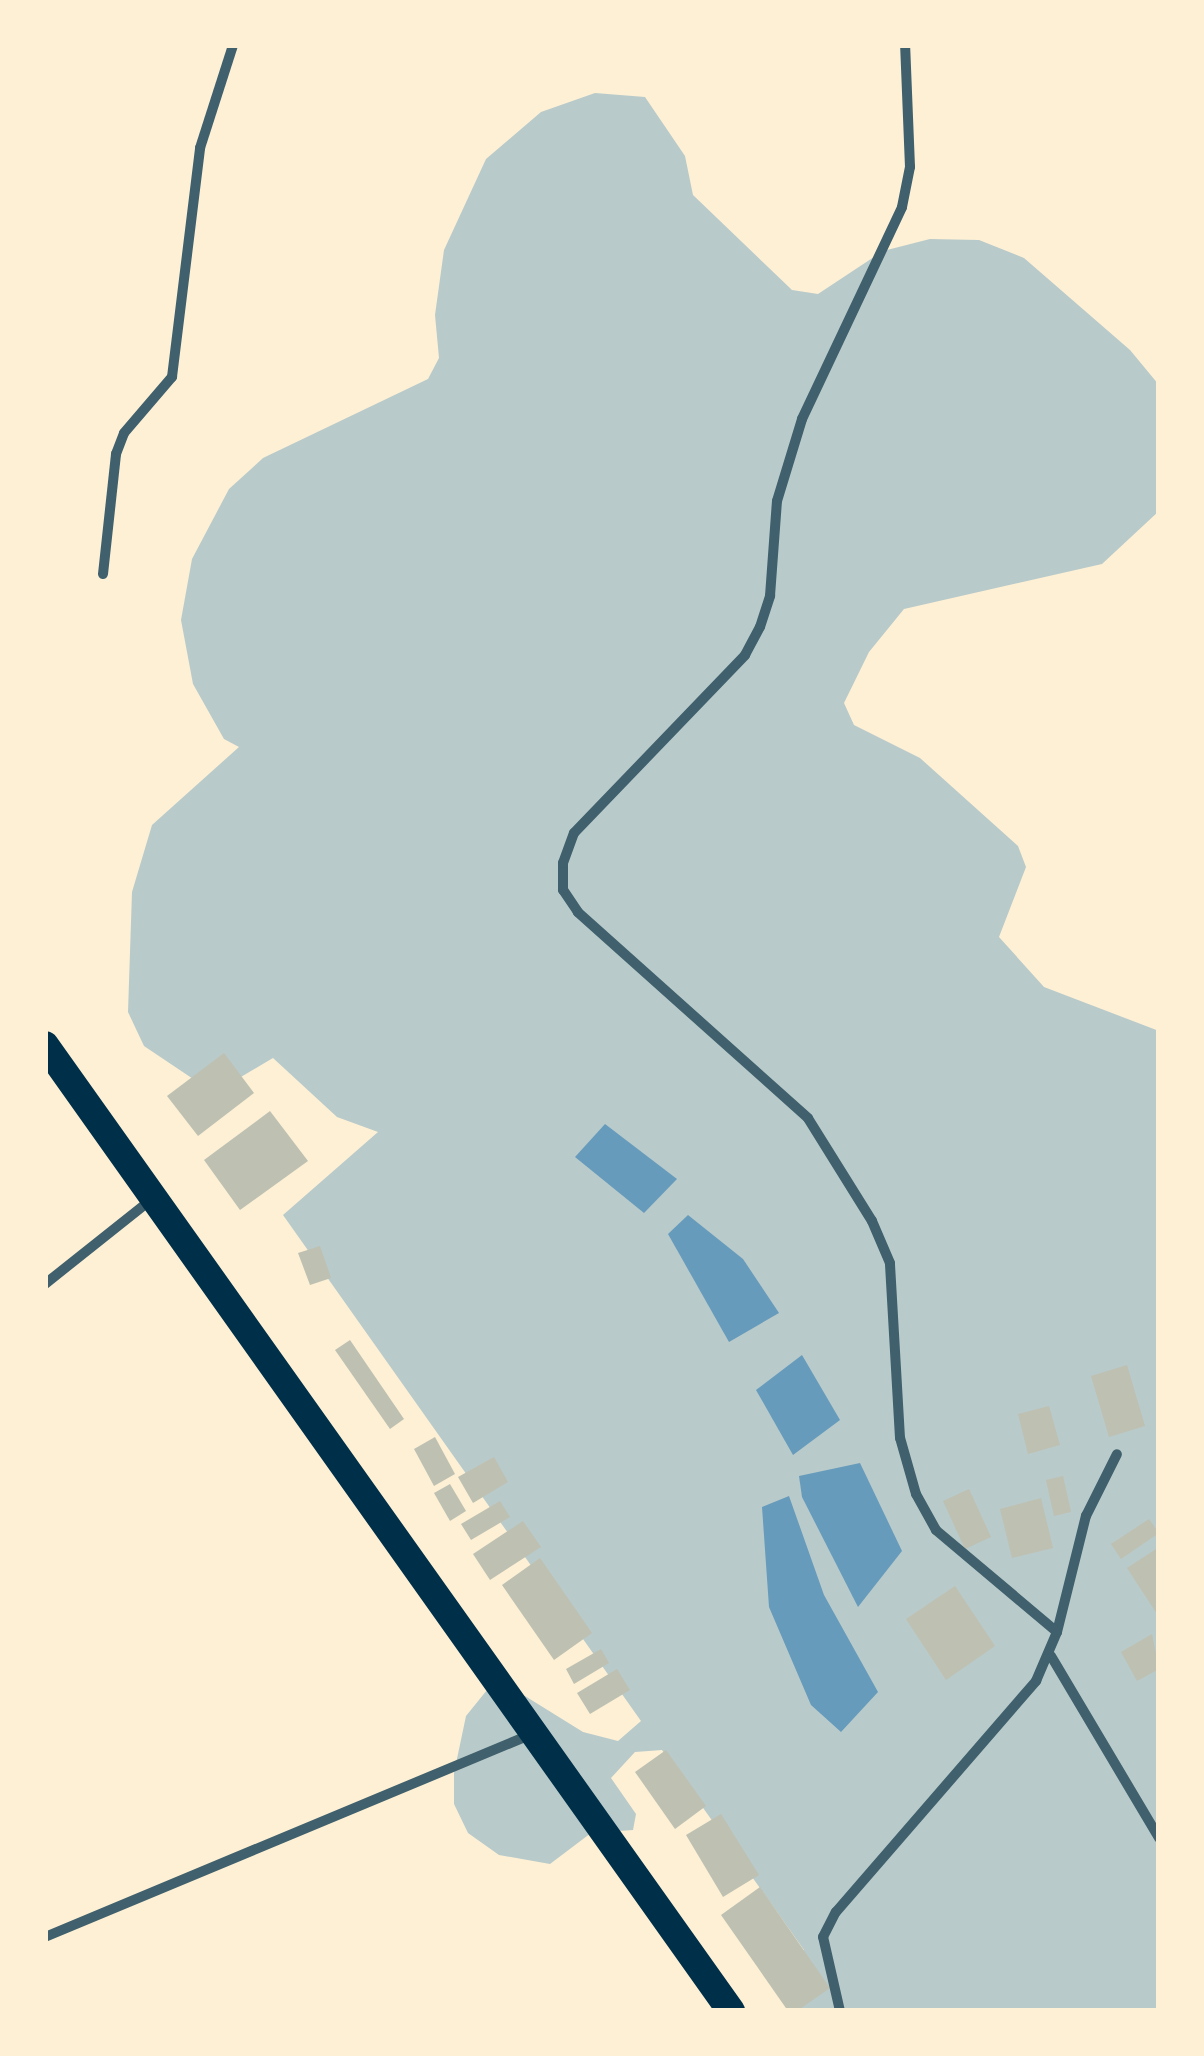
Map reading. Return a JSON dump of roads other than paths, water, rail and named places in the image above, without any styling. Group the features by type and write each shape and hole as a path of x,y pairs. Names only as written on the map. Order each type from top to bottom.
{"highway":[{"path":"45,1044 731,2011"}],"street":[{"path":"102,574 116,454 124,433 172,377 200,148 233,45"},
{"path":"905,45 910,167 902,206 802,419 777,501 770,596 760,627 745,655 574,833 563,864 564,890 578,912 808,1118 872,1221 890,1264 900,1438 916,1494 936,1530 1057,1632"},
{"path":"45,1284 154,1197"},
{"path":"840,2011 824,1937 836,1912 1051,1656 1086,1516 1117,1454"},
{"path":"1051,1656 1159,1838"},
{"path":"45,1937 533,1734"}],"water":[{"path":"605,1124 677,1179 644,1213 575,1157"},
{"path":"688,1215 743,1259 779,1313 729,1342 668,1234"},
{"path":"802,1355 840,1420 793,1455 756,1390"},
{"path":"860,1463 902,1551 858,1607 802,1497 799,1476"},
{"path":"789,1496 824,1595 878,1692 841,1732 811,1705 769,1607 762,1507"}]}
